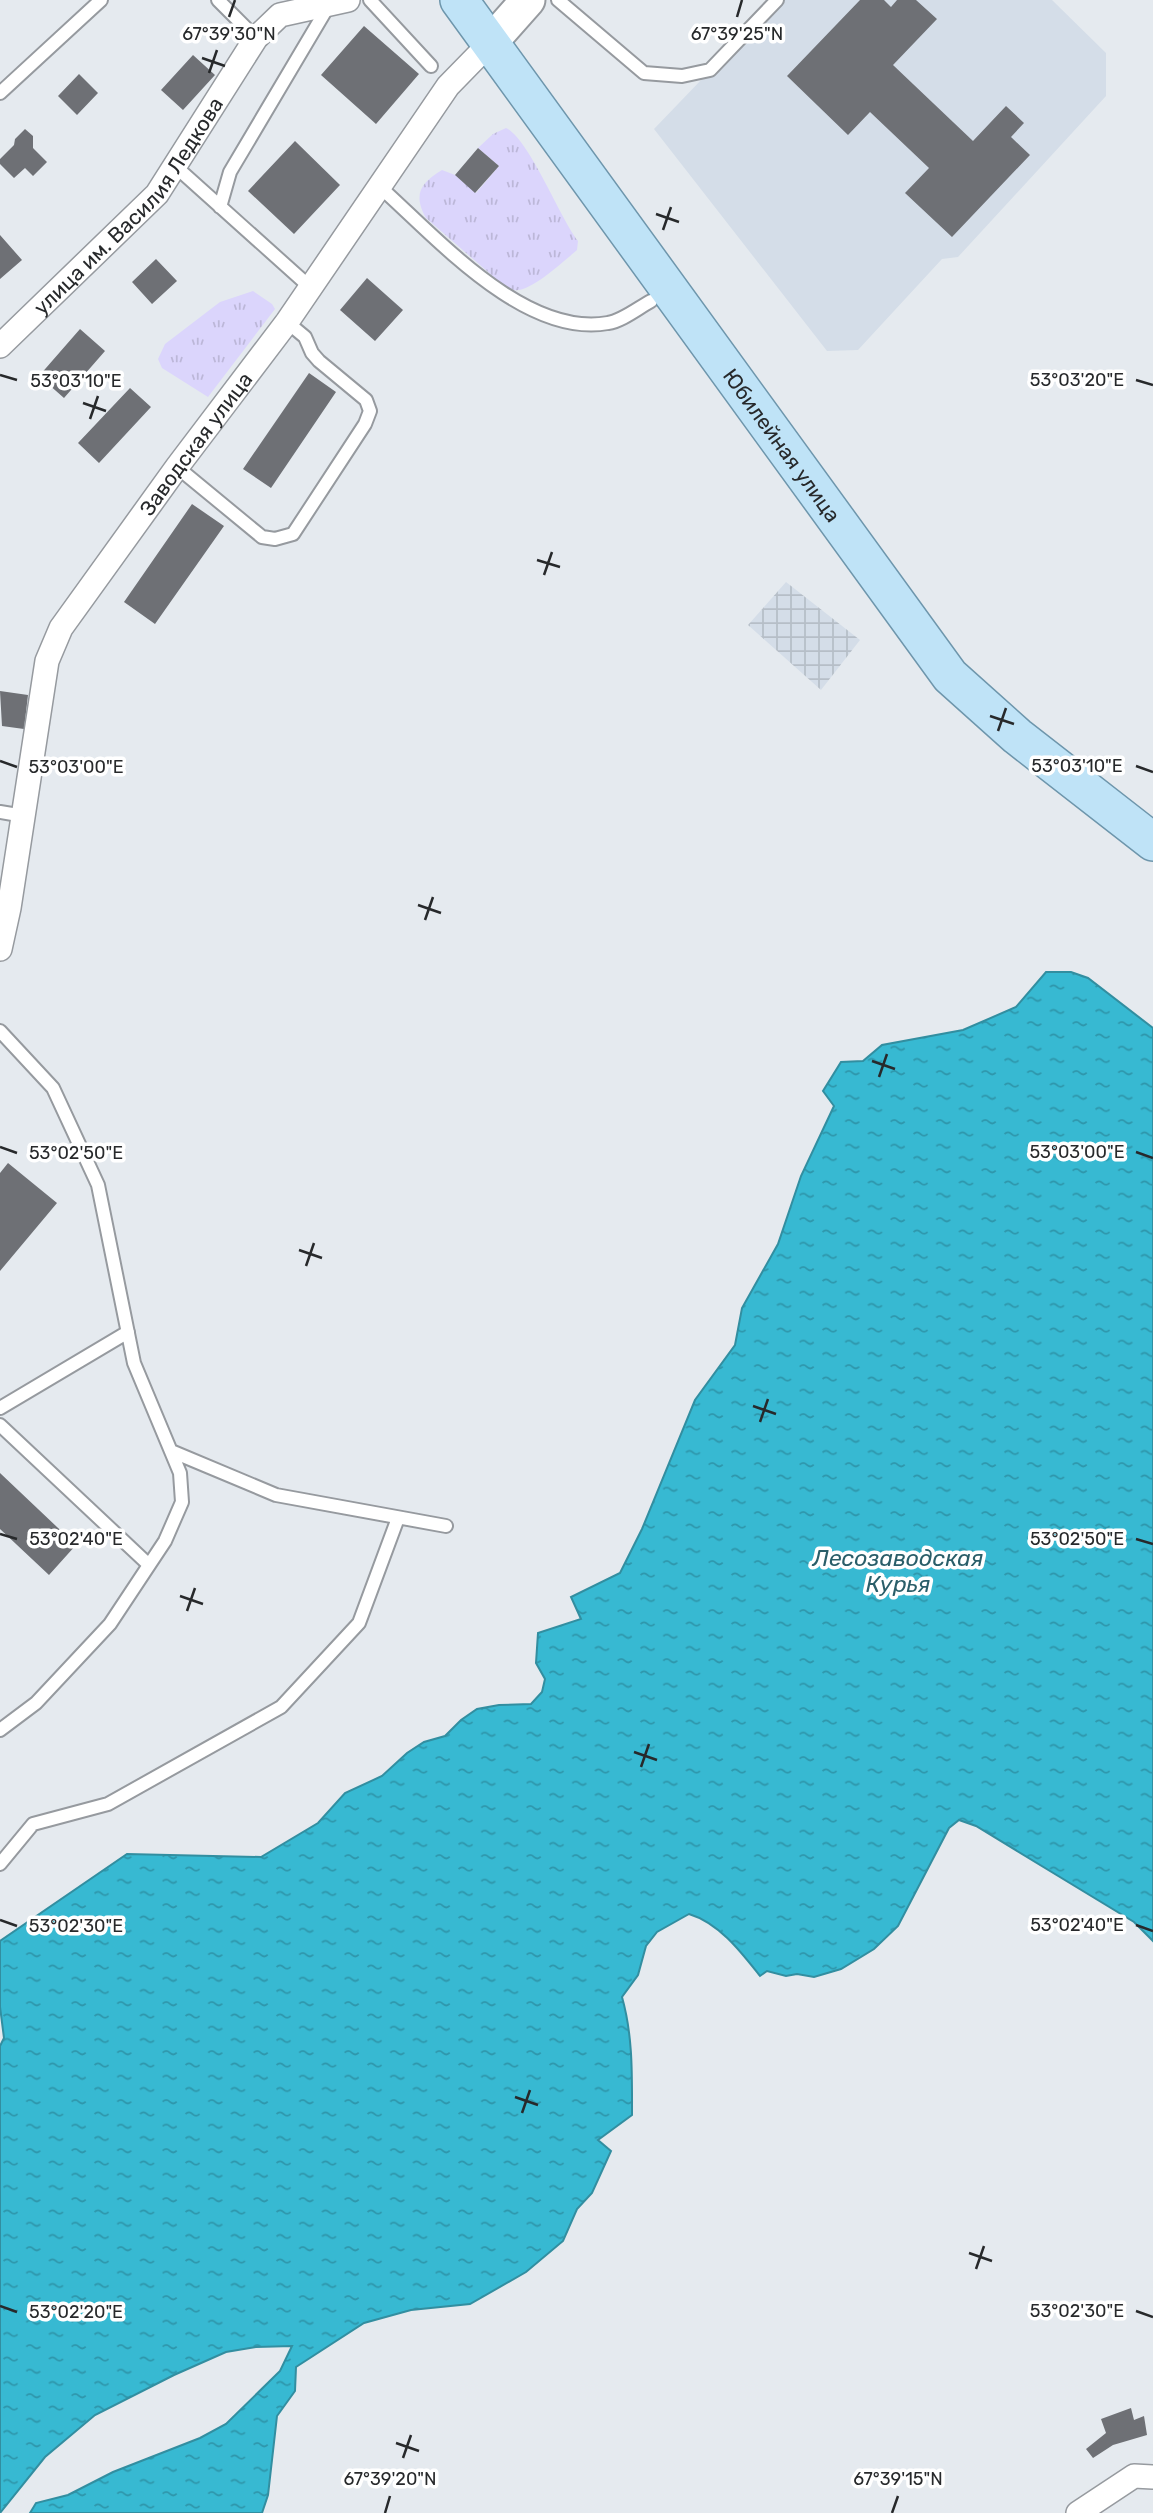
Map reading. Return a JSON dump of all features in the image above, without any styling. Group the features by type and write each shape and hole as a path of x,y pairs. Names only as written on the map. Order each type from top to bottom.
{"main road":[{"name":"Юбилейная улица","path":"459,0 950,676 1017,736 1153,842"}],"street":[{"name":"Заводская улица","path":"0,949 9,908 47,661 61,628 311,288 448,86 528,0"},
{"name":"улица им. Василия Ледкова","path":"0,346 157,194 256,37 280,15 339,2"},
{"path":"1078,2513 1135,2476 1153,2477"}],"lane":[{"path":"0,93 101,0"},
{"path":"218,0 256,37"},
{"path":"370,0 431,66"},
{"path":"558,0 644,73 682,76 710,70 777,0"},
{"path":"220,207 230,172 339,2"},
{"path":"175,166 311,288"},
{"path":"380,187 479,276 510,298 547,317 578,326 611,323 651,301"},
{"path":"177,467 262,537 275,539 293,534 365,424 370,411 366,400 319,361 305,337 287,321"},
{"path":"0,812 24,816"},
{"path":"0,1031 53,1088 98,1185 134,1363 180,1473 182,1502 165,1541 110,1624 36,1703 0,1730"},
{"path":"0,1408 128,1332"},
{"path":"0,1425 149,1565"},
{"path":"171,1451 276,1495 446,1526"},
{"path":"2,1858 33,1824 108,1804 281,1707 359,1623 398,1518"}],"shaded area":[{"path":"778,0 1052,0 1106,53 1106,96 958,257 942,259 858,350 827,351 654,129"},
{"path":"786,582 860,640 821,690 748,625"}],"green space":[{"path":"506,128 524,147 578,241 577,250 538,281 521,290 503,285 426,218 420,203 424,185 442,170 455,175 476,193 499,166 478,148 493,134"},
{"path":"253,291 275,309 208,397 162,368 158,359 165,344 220,302"}],"water":[{"name":"Лесозаводская Курья","path":"1046,972 1071,972 1088,978 1153,1028 1153,1941 1134,1922 976,1826 959,1820 949,1828 898,1926 874,1949 841,1969 814,1977 797,1974 786,1976 767,1971 760,1976 720,1931 689,1914 657,1932 646,1946 638,1975 622,1997 630,2041 632,2115 598,2140 611,2151 592,2193 577,2209 563,2241 526,2272 470,2304 411,2310 364,2323 296,2367 295,2391 277,2416 268,2495 262,2513 30,2513 36,2503 68,2495 113,2472 200,2438 226,2424 280,2371 292,2346 256,2347 226,2352 95,2415 45,2457 0,2513 0,2046 4,2038 0,2007 0,1941 127,1854 261,1857 318,1823 345,1793 382,1776 407,1753 424,1742 445,1736 477,1709 531,1704 542,1692 545,1679 536,1663 538,1633 581,1619 571,1597 620,1573 642,1529 695,1400 735,1345 742,1308 778,1244 801,1176 834,1106 823,1091 841,1062 863,1061 882,1045 963,1030 1016,1007"}],"building":[{"path":"860,0 884,0 891,7 897,0 916,0 937,19 893,65 973,141 1006,106 1024,123 1011,137 1030,155 952,237 905,193 929,168 870,112 848,135 787,76"},
{"path":"364,26 419,74 376,124 321,75"},
{"path":"193,55 215,75 183,110 161,90"},
{"path":"79,74 98,93 77,115 58,96"},
{"path":"25,129 33,136 33,148 47,162 33,176 25,168 14,178 0,164 0,159"},
{"path":"295,141 340,185 294,234 248,191"},
{"path":"478,148 499,166 475,193 455,175"},
{"path":"0,235 22,260 0,279"},
{"path":"156,259 177,281 152,304 132,282"},
{"path":"367,278 403,310 375,341 340,310"},
{"path":"80,329 105,351 64,398 39,376"},
{"path":"309,373 336,392 271,488 243,469"},
{"path":"130,388 151,407 99,463 78,443"},
{"path":"192,504 224,526 155,624 124,602"},
{"path":"0,691 28,695 24,729 2,726"},
{"path":"8,1163 57,1203 0,1271 0,1173"},
{"path":"0,1473 76,1545 49,1575 0,1529"},
{"path":"1131,2408 1134,2420 1144,2416 1147,2435 1113,2445 1093,2458 1086,2449 1106,2433 1101,2419"}]}
